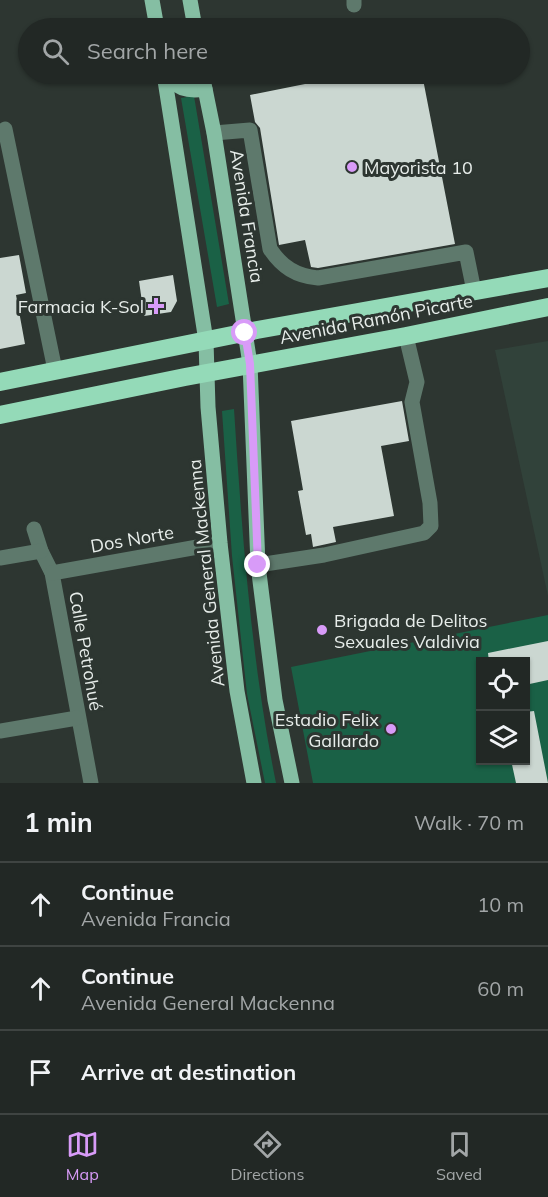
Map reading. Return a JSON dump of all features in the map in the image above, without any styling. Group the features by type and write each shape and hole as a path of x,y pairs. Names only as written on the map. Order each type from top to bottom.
{"highway":[{"name":"Avenida Ramón Picarte","path":"0,415 207,357 245,333 548,278"},
{"name":"Avenida Ramón Picarte","path":"0,382 55,370 207,357 250,364 406,336 548,307"}],"main road":[{"path":"152,0 155,18"},
{"path":"190,0 193,18"},
{"path":"166,84 207,357"},
{"path":"173,84 177,88 193,91 201,84"},
{"name":"Avenida Francia","path":"205,84 250,364"},
{"name":"Avenida General Mackenna","path":"207,357 208,407 220,543 237,691 254,783"},
{"path":"250,364 258,565 275,700 292,783"}],"street":[{"path":"5,129 55,370"},
{"path":"214,133 250,130 270,249 287,269 299,275 318,278 466,252 474,291"},
{"path":"258,565 324,555 424,533 431,526 430,503 412,402 417,382 406,336"},
{"name":"Calle Petrohué","path":"34,529 41,551 52,573 91,783"},
{"name":"Dos Norte","path":"52,573 220,543"},
{"path":"0,558 41,551"},
{"path":"0,731 77,717"}],"shaded area":[{"path":"548,341 548,596 495,350"}],"green space":[{"path":"194,96 229,304 217,307 181,98"},
{"path":"234,409 244,550 254,644 276,783 265,783 247,694 232,556 222,411"},
{"name":"Estadio Felix Gallardo","path":"548,615 548,783 313,783 291,667"}],"building":[{"name":"Mayorista 10","path":"305,84 424,84 455,244 318,268 311,267 305,240 279,245 260,128 255,122 250,95"},
{"path":"19,255 26,293 16,295 25,344 0,349 0,258"},
{"path":"173,275 177,301 171,312 144,316 139,281"},
{"path":"402,401 409,441 381,446 394,516 333,527 336,542 313,547 311,534 306,535 298,491 303,490 291,421"},
{"path":"548,641 548,680 530,684 530,657 488,657 488,653"},
{"path":"530,711 534,711 548,783 516,783 512,765 530,765"}],"place":[{"name":"Mayorista 10","path":"352,167"},
{"name":"Farmacia K-Sol","path":"156,306"},
{"name":"Brigada de Delitos Sexuales Valdivia","path":"322,630"},
{"name":"Estadio Felix Gallardo","path":"391,729"}],"route":[{"path":"245,333 250,364 258,565"}]}
